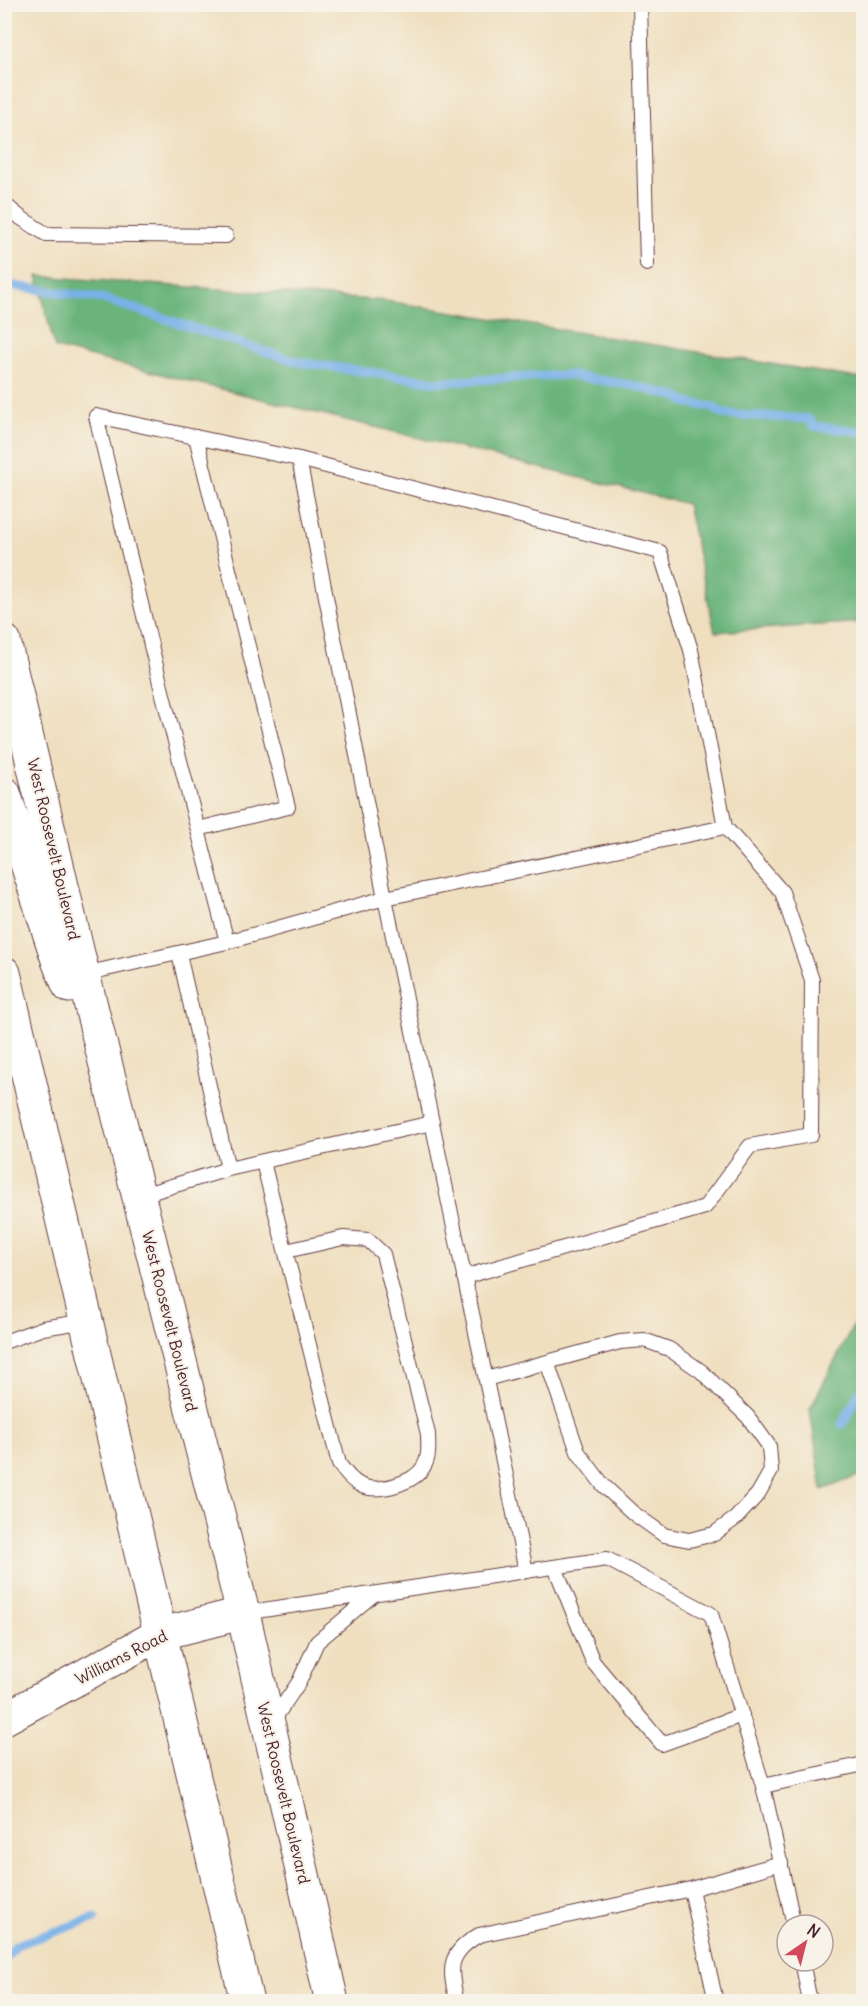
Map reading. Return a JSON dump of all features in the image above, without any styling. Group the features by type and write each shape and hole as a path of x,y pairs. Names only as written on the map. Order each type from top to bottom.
{"highway":[{"name":"West Roosevelt Boulevard","path":"4,641 83,974 243,1613 332,2001"},
{"path":"4,793 58,963 107,1069"},
{"path":"4,973 247,2001"}],"street":[{"name":"Williams Road","path":"4,1719 160,1634 243,1613"}],"lane":[{"path":"640,4 647,264"},
{"path":"4,204 46,234 226,236"},
{"path":"227,942 159,679 96,416 299,459 660,552 691,650 725,827 782,892 812,980 811,1135 750,1146 705,1207 464,1277"},
{"path":"195,437 288,807 198,829"},
{"path":"299,459 384,898 526,1571"},
{"path":"83,974 227,942 384,898 725,827"},
{"path":"179,954 228,1169"},
{"path":"139,1196 228,1169 432,1123"},
{"path":"263,1162 339,1464 349,1478 364,1487 388,1488 410,1480 424,1468 429,1453 428,1434 383,1254 368,1240 343,1238 286,1251"},
{"path":"4,1342 43,1328 87,1321"},
{"path":"486,1379 547,1362 620,1342 644,1341 669,1349 701,1371 748,1417 769,1446 771,1471 758,1494 736,1518 714,1534 689,1540 664,1535 633,1513 603,1485 578,1452 547,1362"},
{"path":"243,1613 607,1559 711,1614 763,1786 791,1913"},
{"path":"555,1567 592,1662 662,1744 742,1715"},
{"path":"269,1726 299,1682 317,1642 374,1594"},
{"path":"763,1786 864,1764"},
{"path":"457,2001 451,1976 454,1958 464,1943 479,1935 691,1889 781,1863"},
{"path":"691,1889 716,2001"},
{"path":"804,1973 810,2001"}],"green space":[{"path":"37,276 386,301 863,379 863,622 715,632 687,504 55,348"},
{"path":"863,1307 863,1474 822,1490 810,1409"}],"waterway":[{"path":"15,286 104,299 298,362 437,382 567,375 631,385 678,397 687,403 713,407 722,414 809,419 814,426 864,432"},
{"path":"842,1424 864,1385"},
{"path":"4,1961 16,1945 95,1918"}]}
